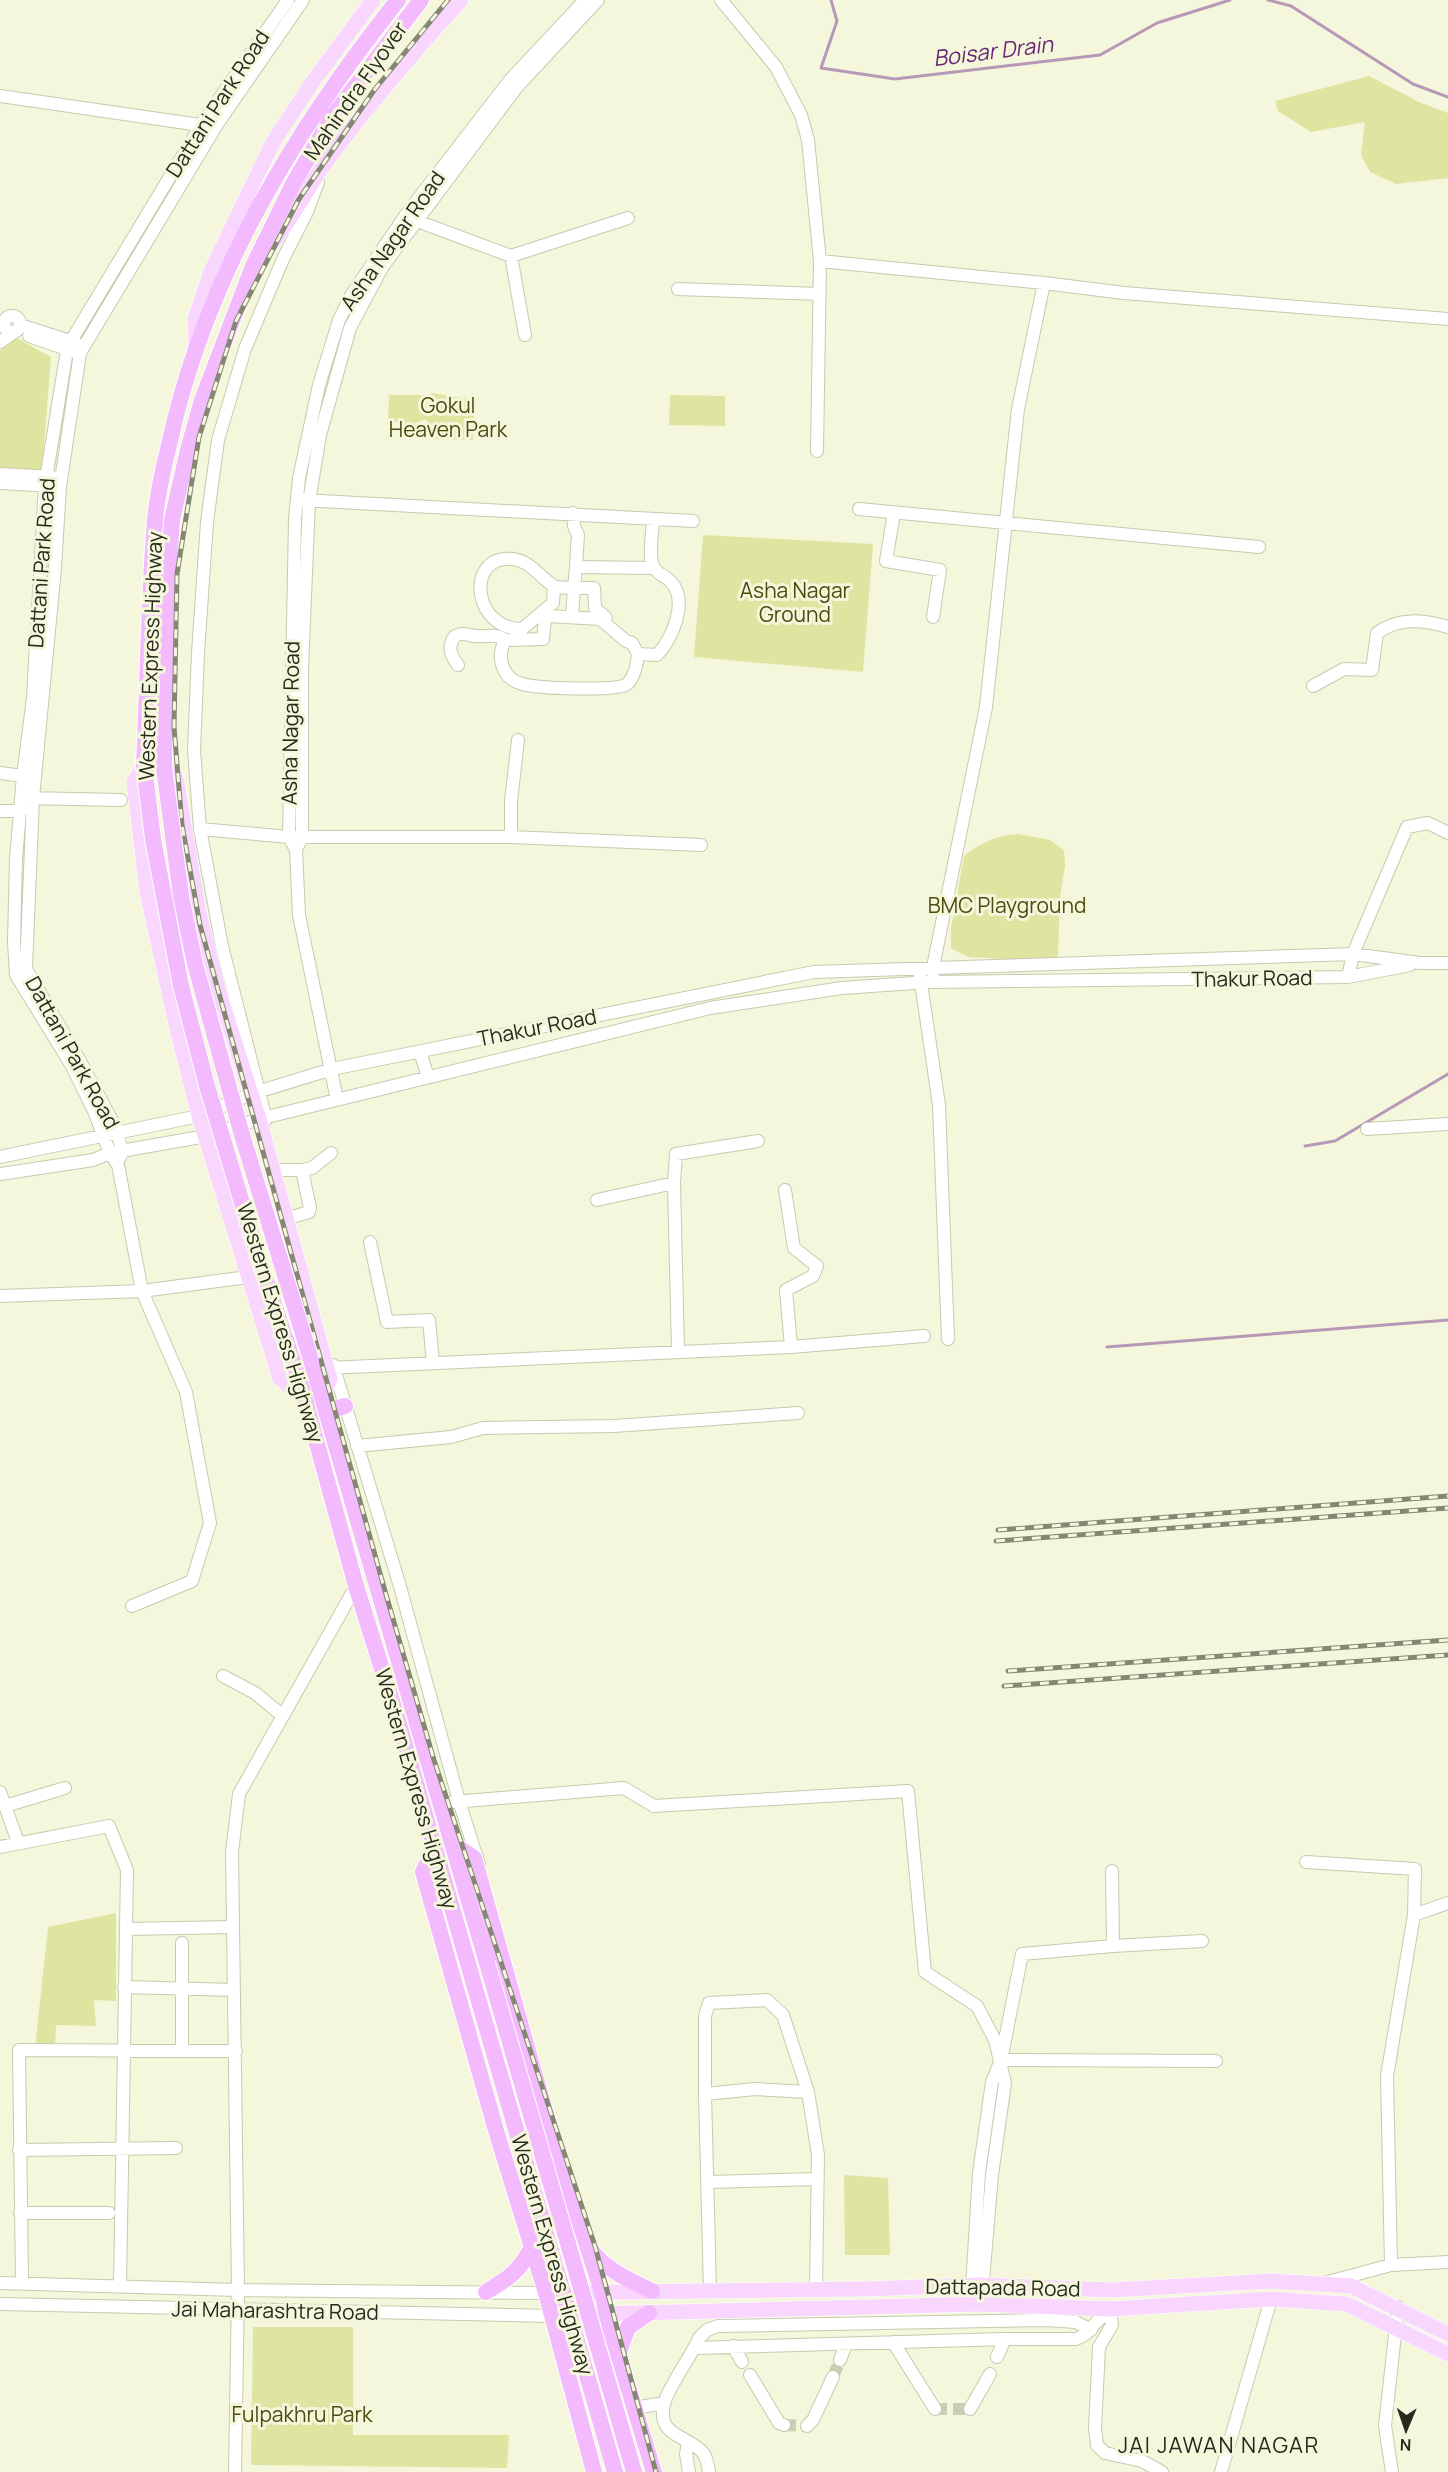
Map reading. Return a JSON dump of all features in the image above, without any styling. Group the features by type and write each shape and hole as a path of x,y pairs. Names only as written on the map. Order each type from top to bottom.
{"highway":[{"name":"Mahindra Flyover","path":"281,167 317,109 398,0"},
{"name":"Mahindra Flyover","path":"293,184 332,117 421,0"},
{"name":"Western Express Highway","path":"281,167 234,253 196,348 179,398 155,519 144,766 155,850 181,986 207,1086 257,1253 314,1399 441,1803 633,2472"},
{"name":"Western Express Highway","path":"293,184 252,266 202,400 172,520 166,604 164,768 181,896 195,964 242,1135 311,1360 314,1399 356,1586 397,1717 615,2472"},
{"path":"314,1399 345,1406"},
{"path":"452,1843 474,1858 553,2141 602,2291 618,2355 654,2472"},
{"path":"434,1849 423,1872 546,2293 594,2472"},
{"path":"585,2241 601,2262 623,2278 652,2291"},
{"path":"486,2292 510,2277 523,2265 532,2247"},
{"path":"618,2355 628,2327 648,2313"}],"main road":[{"path":"196,348 195,319 211,271 273,142 314,80 373,0"},
{"path":"252,266 275,242 323,166 399,69 461,0"},
{"path":"144,766 134,782 147,892 178,1034 199,1116 280,1379 314,1399 330,1378 330,1368 255,1093 218,989 199,912 176,778 164,768"},
{"name":"Dattapada Road","path":"546,2293 863,2289 977,2285 1112,2290 1272,2281 1351,2286 1398,2307 1448,2334"},
{"path":"863,2289 863,2307"},
{"path":"551,2316 976,2304 1110,2311 1271,2299 1347,2304 1448,2354"}],"street":[{"name":"Asha Nagar Road","path":"337,1100 299,915 296,837 302,679 303,500 350,328 383,266 410,219 510,80 585,0"},
{"name":"Asha Nagar Road","path":"410,219 517,87 598,0"},
{"path":"721,0 776,67 801,116 808,140 820,261 817,451"},
{"name":"Dattani Park Road","path":"132,1606 192,1581 210,1523 186,1392 142,1291 111,1134 76,1063 21,970 14,922 16,859 38,699 46,480 69,345 201,125 291,2"},
{"name":"Dattani Park Road","path":"42,636 56,568 61,482 83,349 291,2"},
{"path":"0,96 215,128"},
{"path":"255,1093 222,946 200,829 194,750 207,522 218,440 245,349 283,259 308,212 323,166"},
{"path":"410,219 512,256 628,218"},
{"path":"124,253 137,260"},
{"path":"512,256 525,335"},
{"path":"820,261 1135,294 1448,319"},
{"path":"948,1340 939,1105 928,982 986,707 1018,409 1044,283"},
{"path":"678,289 820,294"},
{"path":"100,293 113,299"},
{"path":"3,318 5,328 83,349"},
{"path":"0,342 17,330"},
{"path":"0,474 61,482"},
{"path":"0,483 46,480"},
{"path":"303,500 693,521"},
{"path":"859,509 1258,547"},
{"path":"572,616 578,535 573,526 573,513"},
{"path":"894,513 886,561 940,570 933,617"},
{"path":"578,535 585,527 588,514"},
{"path":"653,519 654,568"},
{"path":"506,640 501,647 500,658 504,671 519,684 621,687 629,682 633,674 635,649 630,638 597,611 594,588 554,586 525,562 506,558 497,560 486,568 483,574 481,595 488,614 494,620 509,629 522,629 553,603 554,586"},
{"path":"42,567 56,568"},
{"path":"458,665 451,656 450,648 455,636 459,633 476,636 499,635 506,640 543,639 546,617 572,616 600,619 635,649 657,655 664,648 679,608 678,594 671,581 654,568 576,567"},
{"path":"1312,686 1344,669 1372,670 1377,633 1386,627 1419,620 1448,627"},
{"name":"Dattani Park Road","path":"21,970 28,922 30,859 23,776 38,699"},
{"path":"511,837 511,801 518,740"},
{"path":"0,773 23,776"},
{"path":"0,811 25,802 121,800"},
{"path":"1348,977 1353,954 1407,827 1428,824 1448,833"},
{"path":"200,829 296,837 511,837 701,845"},
{"path":"16,859 30,859"},
{"path":"15,894 29,894"},
{"path":"14,922 28,922"},
{"name":"Thakur Road","path":"0,1157 199,1116 255,1093 332,1070 814,972 1353,954 1420,963 1448,963"},
{"path":"1083,981 1084,963"},
{"name":"Thakur Road","path":"262,1118 710,1008 791,994 928,982 1348,977 1420,963"},
{"path":"918,968 928,982"},
{"path":"666,1002 672,1017"},
{"path":"420,1052 428,1077"},
{"path":"0,1174 93,1160 116,1152 206,1136 262,1118 280,1170 330,1368 345,1406 409,1616 459,1801 501,1930 551,2113 585,2224 585,2241"},
{"path":"1367,1129 1448,1124"},
{"path":"678,1351 674,1183 676,1154 758,1141"},
{"path":"280,1170 312,1168 331,1153"},
{"path":"292,1217 309,1212 310,1209 302,1170"},
{"path":"597,1200 674,1183"},
{"path":"785,1190 794,1248 817,1266 813,1276 786,1290 791,1347"},
{"path":"370,1242 387,1322 429,1320 433,1363"},
{"path":"0,1296 142,1291 248,1277"},
{"path":"330,1368 791,1347 924,1336"},
{"path":"357,1446 451,1437 483,1428 614,1426 798,1413"},
{"path":"235,2472 238,2290 232,1852 239,1794 356,1586"},
{"path":"223,1676 255,1693 283,1716"},
{"path":"5,1806 65,1788"},
{"path":"441,1803 624,1788 654,1806 908,1791 925,1972 977,2006 988,2024 1001,2060 1005,2083 977,2285"},
{"path":"0,1792 18,1842"},
{"path":"0,1847 109,1826 127,1870 120,2286"},
{"path":"1306,1862 1415,1869 1414,1915 1387,2076 1391,2265"},
{"path":"1112,1871 1113,1946"},
{"path":"1414,1915 1448,1903"},
{"path":"126,1929 233,1927"},
{"path":"976,2304 979,2174 992,2082 1001,2060 1022,1954 1202,1941"},
{"path":"182,1943 182,2051"},
{"path":"124,1987 234,1990"},
{"path":"710,2291 705,2016 709,2003 767,2000 783,2016 807,2092 818,2155 816,2289"},
{"path":"22,2283 18,2050 236,2051"},
{"path":"1377,2058 1390,2059"},
{"path":"1001,2060 1216,2061"},
{"path":"705,2094 755,2089 807,2092"},
{"path":"990,2093 1004,2095"},
{"path":"19,2150 176,2148"},
{"path":"979,2174 992,2175"},
{"path":"709,2182 818,2179"},
{"path":"20,2213 109,2213"},
{"path":"1320,2284 1391,2265 1448,2262"},
{"name":"Jai Maharashtra Road","path":"0,2283 238,2290 546,2293"},
{"path":"1221,2472 1271,2299"},
{"name":"Jai Maharashtra Road","path":"0,2304 238,2311 551,2316"},
{"path":"1392,2472 1385,2426 1398,2307"},
{"path":"695,2348 1076,2339 1085,2336 1101,2316 1110,2311 1113,2325 1099,2348 1095,2428 1098,2445 1105,2453 1142,2461 1162,2472"},
{"path":"709,2472 704,2455 695,2445 670,2432 663,2418 664,2403 700,2336 707,2330 718,2326 1046,2320 1077,2322 1091,2330"},
{"path":"998,2357 1005,2339"},
{"path":"892,2342 935,2409"},
{"path":"840,2360 846,2344"},
{"path":"733,2346 742,2362"},
{"path":"970,2409 990,2374"},
{"path":"750,2375 779,2423 784,2425"},
{"path":"807,2426 813,2420 833,2377"},
{"path":"635,2409 664,2403"},
{"path":"688,2443 686,2454 689,2472"}],"green space":[{"path":"1369,76 1421,103 1448,113 1448,178 1396,184 1370,172 1361,155 1365,122 1311,132 1278,111 1275,101"},
{"path":"13,336 51,357 41,482 0,481 0,351"},
{"name":"Gokul Heaven Park","path":"431,393 474,400 473,440 429,439 426,419 408,426 388,420 389,395 420,395 430,399"},
{"path":"670,395 725,396 725,426 669,425"},
{"name":"Asha Nagar Ground","path":"703,535 873,544 863,672 694,657"},
{"name":"BMC Playground","path":"1018,834 1050,840 1064,850 1065,866 1060,897 1058,957 1030,960 968,957 951,948 951,928 964,856 990,840"},
{"path":"116,1913 116,2001 94,2000 96,2026 56,2025 55,2048 35,2048 48,1927"},
{"path":"844,2175 888,2178 890,2255 845,2255"},
{"name":"Fulpakhru Park","path":"253,2327 353,2327 353,2435 509,2435 507,2468 251,2465"}],"waterway":[{"name":"Boisar Drain","path":"831,0 837,21 821,68 895,79 1100,55 1157,23 1230,0"},
{"name":"Boisar Drain","path":"1268,0 1291,6 1413,84 1448,97"},
{"path":"1305,1146 1335,1141 1448,1074"},
{"path":"1107,1347 1448,1320"}],"tunnel":[{"path":"833,2377 840,2360"},
{"path":"935,2409 970,2409"},
{"path":"784,2425 807,2426"}],"railway":[{"path":"448,0 375,89 299,199 236,321 199,437 177,574 174,727 182,825 200,925 385,1591 434,1760 595,2246 656,2472"},
{"path":"998,1530 1448,1496"},
{"path":"996,1541 1448,1508"},
{"path":"1008,1671 1448,1640"},
{"path":"1004,1686 1448,1655"}],"district":[{"name":"JAI JAWAN NAGAR","path":"1219,2445"}]}
